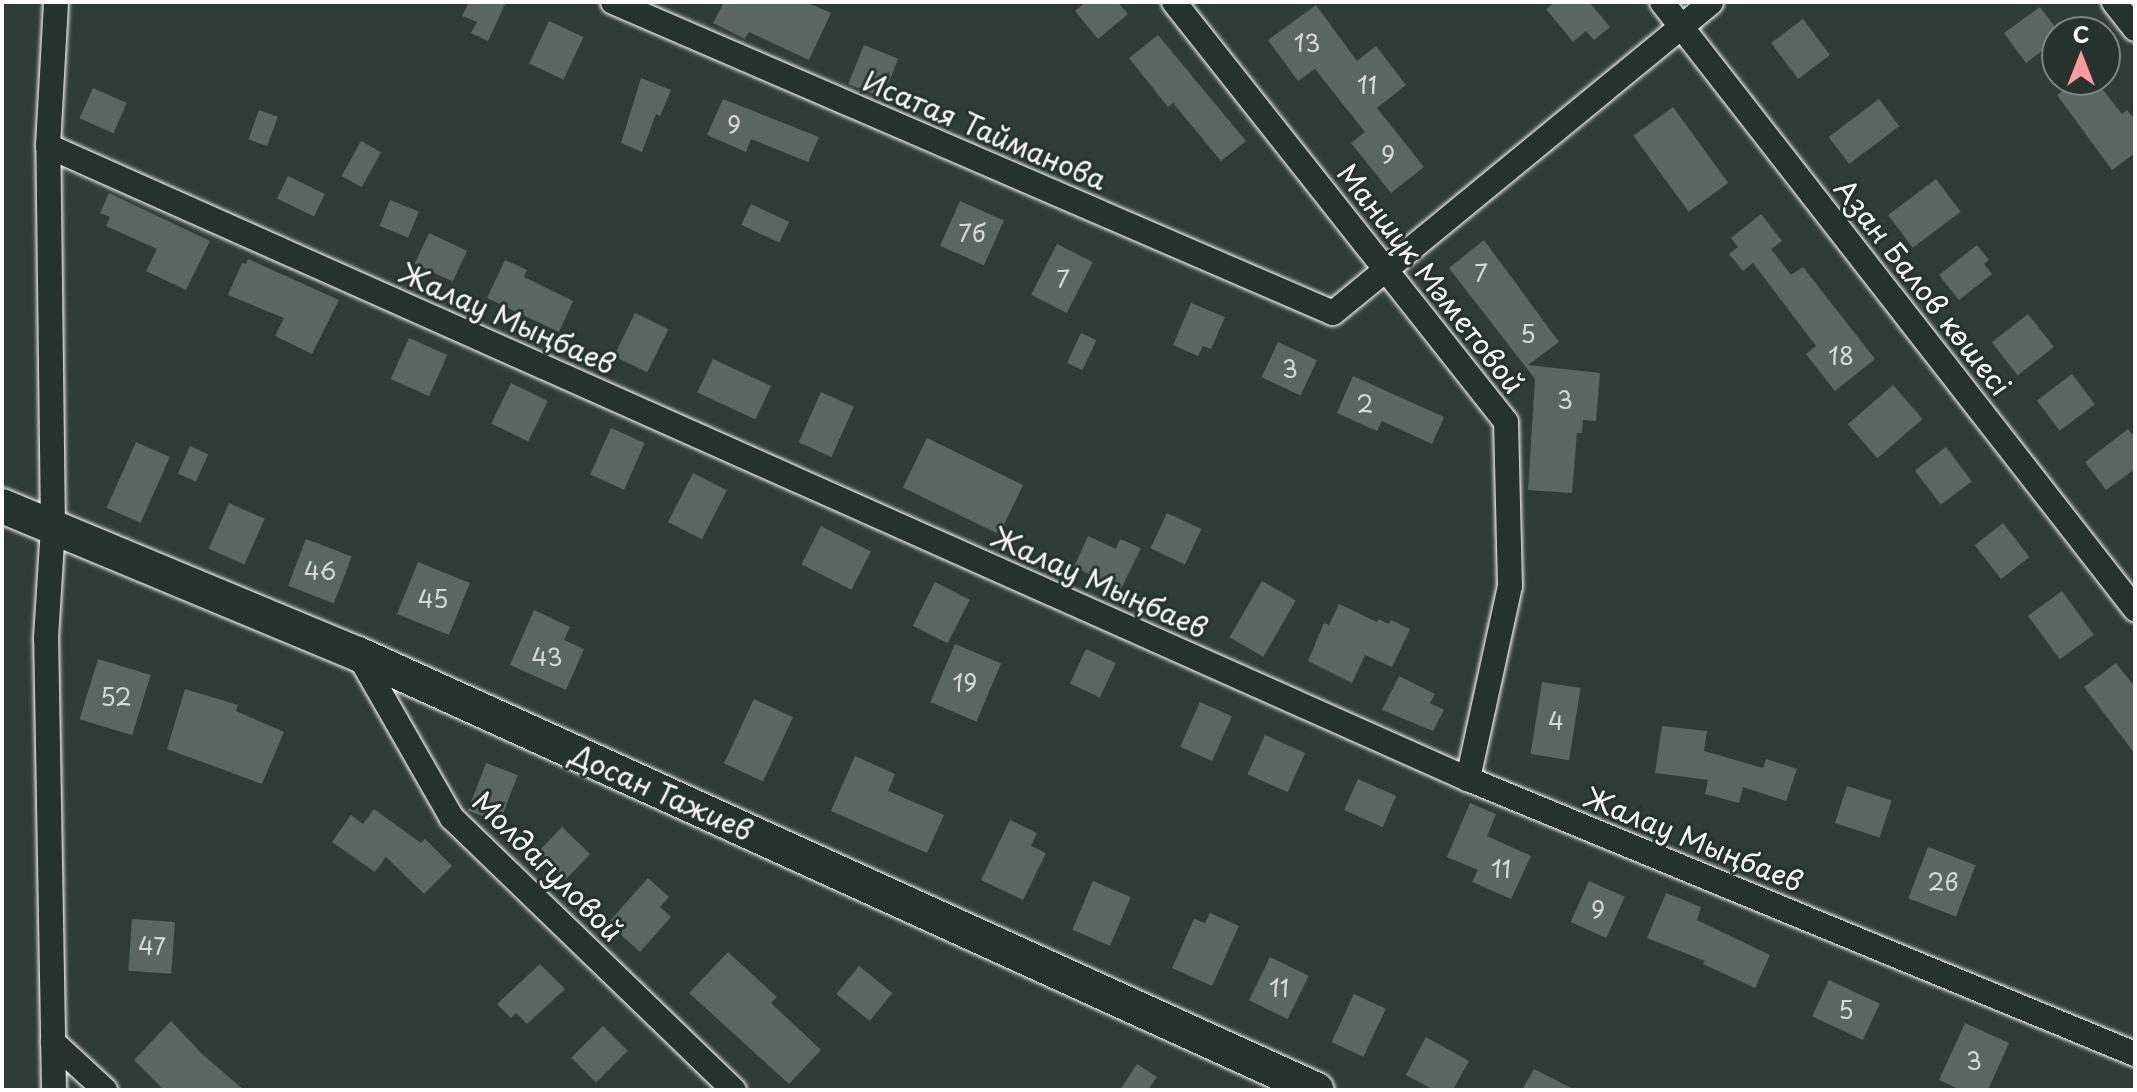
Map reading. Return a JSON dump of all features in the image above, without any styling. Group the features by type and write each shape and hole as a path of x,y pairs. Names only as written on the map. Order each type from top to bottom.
{"street":[{"path":"54,1090 46,638 53,528 48,146 56,2"},
{"name":"Исатая Тайманова","path":"613,2 1333,313 1385,269"},
{"name":"Маншүк Мәметовой","path":"1174,2 1506,422 1510,586 1468,779"},
{"name":"Азан Балов көшесі","path":"1662,2 2135,609"},
{"path":"1385,269 1711,2"},
{"path":"2114,2 2135,29"},
{"name":"Жалау Мыңбаев","path":"48,146 1468,779 2135,1054"},
{"name":"Досан Тажиев","path":"2,506 358,654 1317,1090"},
{"name":"Молдагуловой","path":"358,654 452,818 734,1090"},
{"path":"53,1042 105,1090"}],"building":[{"path":"469,2 506,2 488,41 471,33 477,22 462,16"},
{"path":"724,2 806,2 831,13 809,60 749,32 745,39 713,23"},
{"path":"1086,2 1118,2 1128,14 1098,39 1075,11"},
{"path":"1555,2 1589,2 1610,27 1594,40 1586,31 1573,42 1546,9"},
{"path":"1316,5 1357,61 1376,46 1406,85 1377,108 1424,167 1391,193 1351,143 1365,132 1315,69 1298,81 1268,40"},
{"path":"2040,7 2047,16 2041,16 2041,52 2026,63 2004,33"},
{"path":"1803,19 1830,55 1798,79 1771,43"},
{"path":"549,21 583,37 564,80 529,64"},
{"path":"1158,35 1246,141 1221,161 1173,103 1168,107 1129,58"},
{"path":"864,45 898,59 883,98 848,84"},
{"path":"641,78 671,90 660,116 656,114 642,152 621,143"},
{"path":"93,88 127,103 113,133 80,118"},
{"path":"2058,96 2108,96 2122,114 2127,110 2135,120 2135,153 2112,170"},
{"path":"723,99 819,137 808,162 751,139 746,152 707,135"},
{"path":"1879,99 1899,126 1849,164 1829,137"},
{"path":"1673,107 1728,183 1689,212 1633,136"},
{"path":"259,110 278,117 267,146 248,139"},
{"path":"361,141 381,152 362,187 342,176"},
{"path":"288,176 325,194 314,216 277,198"},
{"path":"1936,179 1961,212 1913,248 1888,215"},
{"path":"109,193 210,241 186,290 146,271 157,249 106,226 110,217 100,213"},
{"path":"390,200 419,212 408,238 380,226"},
{"path":"960,201 1004,221 984,265 940,246"},
{"path":"751,204 789,222 779,243 741,225"},
{"path":"1761,214 1782,241 1771,249 1791,275 1803,267 1875,359 1835,391 1806,354 1816,346 1753,263 1743,271 1729,254 1738,247 1731,238"},
{"path":"429,233 467,251 453,282 415,264"},
{"path":"1484,240 1559,342 1528,365 1600,373 1596,421 1583,420 1582,433 1577,433 1572,493 1528,490 1535,379 1449,268"},
{"path":"1057,244 1093,262 1067,313 1031,295"},
{"path":"1977,245 1989,260 1984,264 1992,274 1959,300 1939,275"},
{"path":"248,259 339,300 312,354 275,336 284,318 228,295 242,263 246,264"},
{"path":"505,260 527,270 524,277 573,301 559,332 487,298"},
{"path":"1191,303 1225,317 1211,349 1203,346 1198,356 1173,345"},
{"path":"635,313 668,329 647,372 614,356"},
{"path":"2028,314 2054,347 2018,375 1992,342"},
{"path":"1081,333 1096,340 1082,370 1067,363"},
{"path":"409,338 447,355 429,396 391,379"},
{"path":"1278,342 1317,360 1300,396 1262,377"},
{"path":"713,359 771,386 755,420 697,393"},
{"path":"2072,374 2095,404 2060,431 2037,400"},
{"path":"1353,376 1444,417 1432,444 1382,421 1377,431 1337,413"},
{"path":"511,383 548,401 528,441 491,423"},
{"path":"1893,385 1923,419 1877,458 1848,424"},
{"path":"821,392 854,407 832,457 799,442"},
{"path":"611,428 645,443 624,490 590,475"},
{"path":"2128,429 2135,438 2135,469 2106,490 2085,462"},
{"path":"927,438 1023,485 999,534 903,487"},
{"path":"136,442 170,457 141,523 107,508"},
{"path":"190,446 208,454 196,482 178,473"},
{"path":"1946,447 1972,481 1941,505 1915,470"},
{"path":"693,473 727,490 702,539 668,522"},
{"path":"229,503 265,519 244,565 209,549"},
{"path":"1167,513 1201,529 1185,564 1151,548"},
{"path":"2003,523 2029,557 2001,579 1975,545"},
{"path":"821,526 871,551 851,590 801,564"},
{"path":"1088,536 1116,549 1120,539 1141,548 1121,589 1074,567"},
{"path":"306,539 352,557 334,603 288,586"},
{"path":"418,562 470,583 449,635 397,614"},
{"path":"1262,581 1296,601 1263,657 1230,637"},
{"path":"935,582 970,600 948,643 913,626"},
{"path":"2062,591 2094,635 2060,659 2028,616"},
{"path":"1339,604 1377,622 1379,619 1389,624 1391,620 1410,629 1392,667 1365,655 1352,683 1308,661 1324,623 1329,625"},
{"path":"534,610 570,627 564,640 584,649 566,690 510,665"},
{"path":"955,644 1001,664 976,722 930,702"},
{"path":"1086,649 1116,663 1100,697 1070,683"},
{"path":"98,659 151,675 132,735 80,719"},
{"path":"2116,663 2135,687 2135,754 2084,687"},
{"path":"1399,676 1435,694 1430,703 1444,710 1433,731 1382,710"},
{"path":"1542,682 1581,688 1569,760 1531,754"},
{"path":"185,689 238,705 236,711 284,732 262,784 167,749"},
{"path":"754,699 793,717 763,782 724,763"},
{"path":"1200,702 1232,716 1212,761 1180,747"},
{"path":"1662,726 1707,731 1704,751 1763,768 1766,759 1797,769 1786,801 1743,787 1739,803 1705,794 1708,780 1655,773"},
{"path":"1265,735 1305,753 1288,792 1248,774"},
{"path":"855,756 895,774 888,791 944,815 927,853 831,811"},
{"path":"486,763 518,775 499,823 468,811"},
{"path":"1358,779 1396,796 1383,827 1344,810"},
{"path":"1847,786 1892,801 1880,838 1835,823"},
{"path":"1470,803 1496,814 1487,836 1531,856 1511,899 1472,882 1478,870 1447,857"},
{"path":"374,809 421,843 425,839 452,866 424,894 386,857 375,872 332,842 351,815 363,824"},
{"path":"1010,820 1037,833 1031,846 1046,853 1023,900 981,880"},
{"path":"562,827 590,854 565,880 537,853"},
{"path":"1928,847 1976,865 1956,917 1908,898"},
{"path":"648,878 669,897 660,907 671,917 640,952 608,923"},
{"path":"1093,881 1131,897 1110,946 1072,930"},
{"path":"1589,881 1625,897 1606,938 1571,922"},
{"path":"1666,893 1701,907 1697,920 1770,955 1755,988 1703,964 1705,961 1647,938"},
{"path":"1210,913 1239,926 1212,986 1172,968 1194,919 1205,923"},
{"path":"132,919 175,922 171,974 128,971"},
{"path":"728,952 777,997 771,1003 821,1050 789,1084 689,993"},
{"path":"1270,957 1309,976 1288,1019 1249,1000"},
{"path":"540,964 565,989 527,1024 516,1013 511,1018 497,1004"},
{"path":"859,966 892,993 870,1021 836,994"},
{"path":"1829,980 1880,1004 1863,1040 1812,1016"},
{"path":"1354,994 1386,1009 1363,1057 1332,1042"},
{"path":"171,1021 202,1054 244,1090 164,1090 134,1060"},
{"path":"1965,1023 2009,1043 1988,1090 1961,1090 1939,1080"},
{"path":"603,1026 628,1051 596,1083 571,1058"},
{"path":"1426,1037 1469,1061 1453,1090 1434,1090 1406,1075"},
{"path":"1137,1064 1157,1077 1148,1090 1120,1090"},
{"path":"1534,1069 1575,1090 1522,1090"}]}
